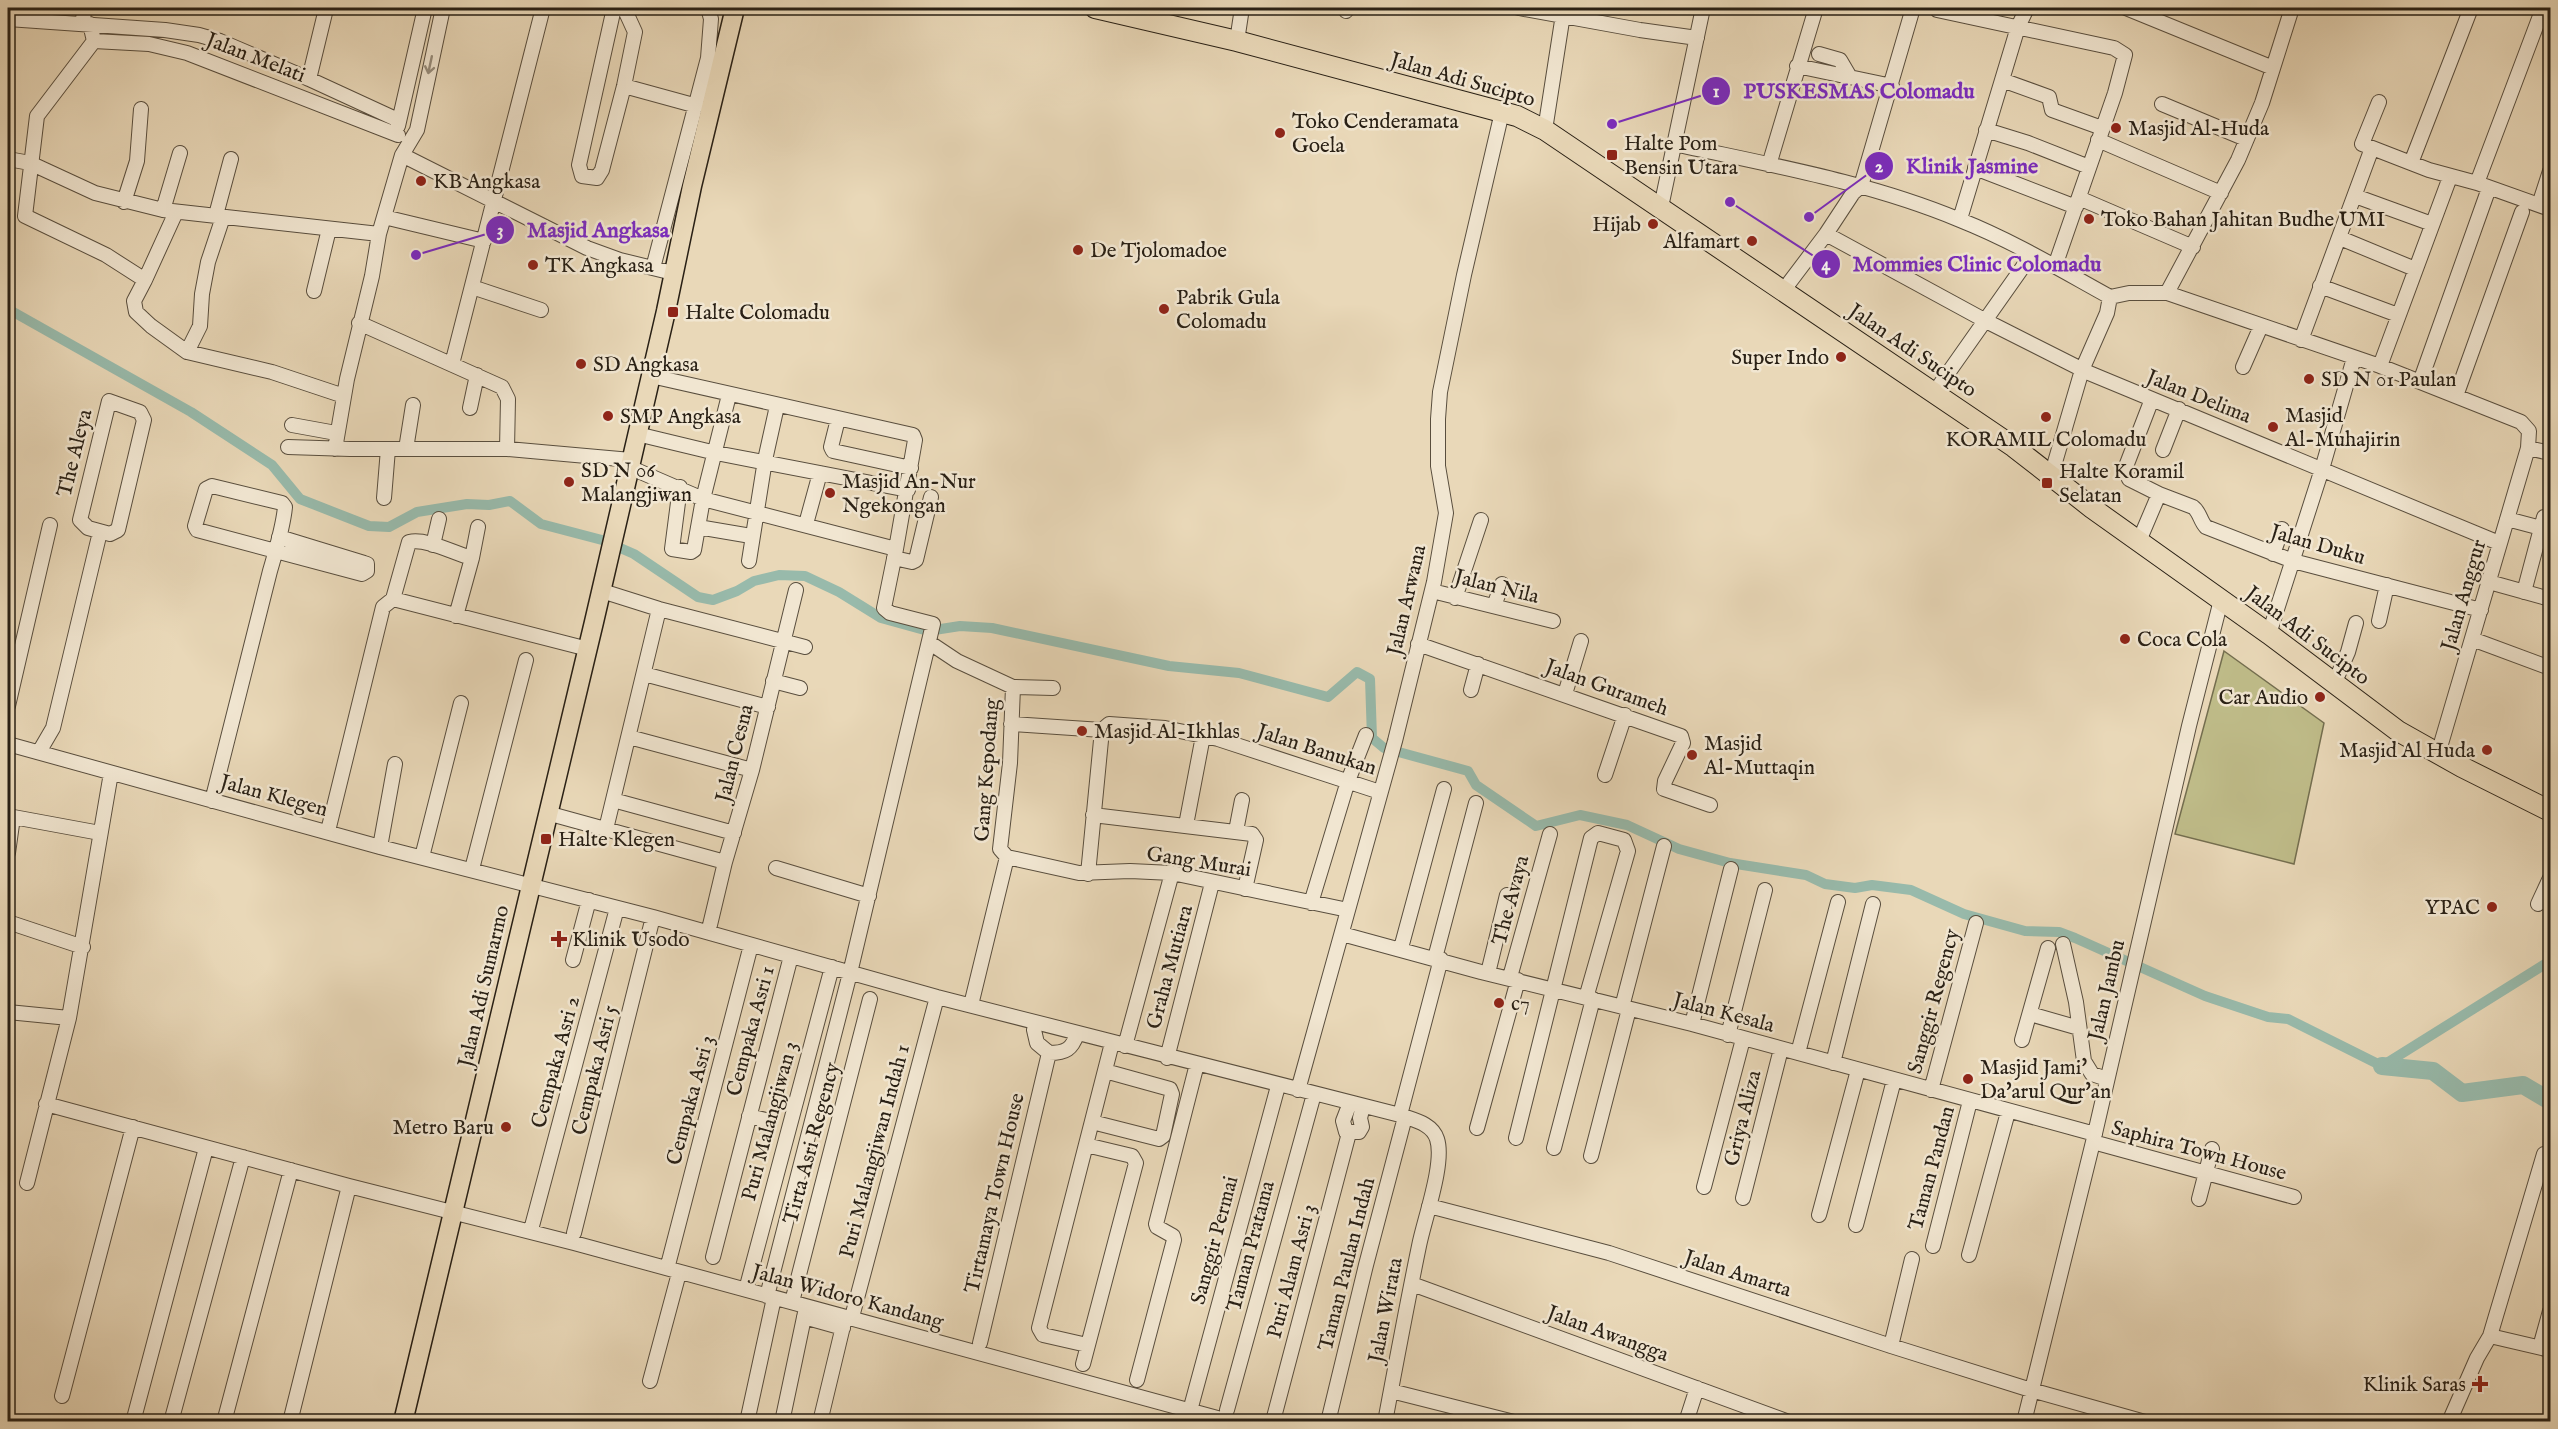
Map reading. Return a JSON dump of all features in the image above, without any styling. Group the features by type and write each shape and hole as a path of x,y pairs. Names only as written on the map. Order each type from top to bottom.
{"highway":[{"name":"Jalan Adi Sucipto","path":"1095,8 1236,41 1517,116 1545,130 2014,447 2051,477 2269,634 2398,731 2550,811"}],"main road":[{"name":"Jalan Adi Sumarmo","path":"403,1422 602,591 735,8"}],"street":[{"path":"84,8 94,41 37,116 25,214 27,218 75,238 145,280"},
{"path":"309,79 325,13 323,8"},
{"path":"335,449 336,434 359,323 402,146 398,120 425,8"},
{"path":"402,146 417,130 443,8"},
{"path":"452,364 543,8"},
{"path":"614,8 579,165 582,176 587,178 597,178 600,175 624,86 635,32 624,8"},
{"path":"653,268 697,106 710,47 711,19 708,8"},
{"path":"1236,41 1242,8"},
{"path":"1519,8 1563,12 1697,38"},
{"path":"1661,207 1703,8"},
{"path":"1769,165 1816,8"},
{"path":"1783,291 1826,234 1853,193 1861,186 1913,8"},
{"path":"1919,8 1937,9 2115,48 2122,52 2125,58 2055,266"},
{"path":"1960,219 1986,130 2027,8"},
{"path":"2126,8 2273,68"},
{"path":"2167,293 2221,193 2262,103 2292,8"},
{"path":"2411,163 2471,8"},
{"path":"2420,382 2543,8"},
{"path":"1545,130 1563,12"},
{"path":"8,19 199,35 220,41 309,79 398,120"},
{"name":"Jalan Melati","path":"94,41 149,44 187,53 402,146 494,202 587,248 620,260 673,273"},
{"path":"1820,54 1840,60 1850,77"},
{"path":"1797,66 1892,86"},
{"path":"2002,80 2049,98 2052,110 2221,193"},
{"path":"624,86 697,106"},
{"path":"2301,340 2355,196 2379,102"},
{"path":"2162,104 2246,139"},
{"path":"124,202 137,161 141,109"},
{"name":"Jalan Arwana","path":"1298,1090 1395,741 1432,591 1446,513 1438,466 1440,392 1464,275 1502,112"},
{"path":"1986,130 2028,143 2089,167"},
{"path":"1674,144 1861,186 1960,219 2032,254 2110,297 2129,293 2167,293 2380,366 2521,422 2529,431 2528,448 2549,450"},
{"path":"2367,146 2450,177 2483,185 2545,207 2550,171"},
{"path":"180,153 169,211 145,280 134,301 136,312 187,352 272,372 344,396"},
{"path":"8,159 30,163 95,193 124,202 169,211 379,234"},
{"path":"187,352 200,326 202,294 231,159"},
{"path":"1975,168 2078,202 2193,247"},
{"path":"2380,366 2450,177"},
{"path":"2355,196 2432,224"},
{"path":"2456,396 2523,212"},
{"path":"384,217 484,242"},
{"path":"314,291 329,230"},
{"name":"Jalan Delima","path":"1826,234 2082,370 2499,543"},
{"path":"2340,238 2415,269"},
{"path":"1934,393 2032,254"},
{"path":"2320,286 2398,315"},
{"path":"472,287 541,310"},
{"path":"2051,477 2082,370 2107,313 2110,297"},
{"path":"359,323 502,387 506,393 507,450"},
{"path":"2243,368 2261,326"},
{"path":"2269,634 2322,469 2354,358"},
{"path":"470,408 477,375"},
{"path":"651,376 913,435 915,440 908,490 884,608 890,613 933,624 771,1297 747,1422"},
{"path":"680,487 672,549 693,552 703,499 729,395"},
{"name":"Jalan Duku","path":"2152,399 2125,469 2129,479 2193,507 2198,511 2200,522 2216,532 2273,554 2481,610"},
{"name":"The Aleya","path":"110,401 114,401 140,412 144,420 118,530 110,534 100,532 81,524 80,515 107,405 110,401"},
{"path":"405,449 413,405"},
{"path":"749,561 755,512 777,406"},
{"path":"2163,450 2179,410"},
{"path":"838,419 832,451 911,468"},
{"path":"292,424 336,434"},
{"path":"637,434 716,453 765,460 908,490"},
{"path":"288,447 507,450 630,463 703,499 806,524 912,562 916,560 931,497"},
{"name":"Jalan Anggur","path":"2438,754 2528,448"},
{"path":"384,498 388,449"},
{"path":"806,524 820,473"},
{"path":"212,801 276,551 279,537 285,510 282,504 212,486 207,489 195,526 197,531 276,551 362,574 368,571 367,564 364,562 279,537"},
{"path":"2139,541 2159,494"},
{"path":"433,546 439,519"},
{"path":"2507,519 2542,522 2524,592"},
{"path":"1455,598 1481,520"},
{"path":"8,706 50,525"},
{"path":"456,616 478,527"},
{"path":"698,527 751,536"},
{"path":"2273,554 2282,529"},
{"path":"39,752 53,728 100,532"},
{"path":"328,831 383,607 393,599 409,542 414,541 472,558"},
{"path":"2489,582 2550,599"},
{"path":"1494,606 1502,584"},
{"path":"2379,621 2387,585"},
{"name":"Jalan Cesna","path":"710,925 768,708 796,590"},
{"path":"602,591 659,609 805,647"},
{"name":"Jalan Nila","path":"1432,591 1553,621"},
{"path":"393,599 588,650"},
{"name":"Jalan Jambu","path":"2024,1422 2094,1138 2131,973 2221,600"},
{"path":"606,829 659,609"},
{"path":"2334,684 2348,652 2356,623"},
{"path":"2472,639 2550,668"},
{"path":"930,641 957,661 1012,687"},
{"path":"1565,694 1581,641"},
{"name":"Jalan Gurameh","path":"1418,644 1681,736 1683,743 1665,781 1664,789 1710,805"},
{"path":"472,869 526,660"},
{"path":"1471,690 1478,664"},
{"path":"644,674 768,708"},
{"path":"773,681 800,688"},
{"name":"Gang Kepodang","path":"1007,857 1000,849 1000,835 1010,763 1012,687 1053,688"},
{"path":"422,857 461,703"},
{"path":"1605,775 1625,715"},
{"name":"Jalan Banukan","path":"1011,724 1102,730 1109,724 1165,728 1203,736 1380,792"},
{"path":"1088,874 1102,730"},
{"path":"1311,903 1348,781 1366,735"},
{"path":"1186,825 1203,736"},
{"path":"629,737 752,770"},
{"name":"Jalan Klegen","path":"8,744 212,801 653,917 866,978 1036,1023"},
{"path":"380,846 395,764"},
{"path":"27,1183 69,1018 111,773"},
{"path":"1401,948 1444,789"},
{"path":"614,800 734,833"},
{"path":"1236,831 1242,800"},
{"name":"Taman Paulan Indah","path":"1328,1422 1476,804"},
{"path":"547,813 725,862"},
{"path":"1093,815 1252,834 1256,840 1245,889"},
{"path":"8,853 10,817 100,833"},
{"path":"1516,1138 1591,838 1593,834 1601,833 1624,840 1628,851 1554,1148"},
{"name":"The Avaya","path":"1477,1128 1550,834"},
{"path":"1591,1156 1664,846"},
{"path":"971,1005 1007,857"},
{"name":"Gang Murai","path":"1007,857 1060,870 1088,874 1130,871 1172,873 1348,910"},
{"path":"776,868 869,896"},
{"path":"1692,1024 1731,869"},
{"path":"1088,1345 1043,1335 1039,1328 1105,1071 1119,1045 1172,873"},
{"path":"2538,904 2550,878"},
{"name":"Graha Mutiara","path":"1167,1058 1211,887"},
{"path":"1728,1035 1765,890"},
{"path":"1488,973 1507,895"},
{"path":"573,960 589,900"},
{"path":"1798,1053 1838,902"},
{"path":"1833,1063 1873,904"},
{"name":"Cempaka Asri 2","path":"532,1226 617,908"},
{"name":"Cempaka Asri 5","path":"574,1233 653,917"},
{"path":"8,922 82,947"},
{"name":"Sanggir Regency","path":"1931,1090 1976,923"},
{"name":"Jalan Kesala","path":"1342,934 1692,1024 2094,1138"},
{"path":"2063,944 2084,1061 2088,1069 2099,1078 2107,1079"},
{"name":"Cempaka Asri 3","path":"650,1381 674,1269 751,945"},
{"path":"2022,1040 2048,948"},
{"name":"Cempaka Asri 1","path":"713,1257 791,956"},
{"name":"Puri Malangjiwan 3","path":"747,1286 832,967"},
{"name":"Tirta Asri Regency","path":"866,978 870,999"},
{"name":"Tirta Asri Regency","path":"793,1298 870,999 884,982"},
{"name":"Puri Malangjiwan Indah 1","path":"820,1422 937,997"},
{"path":"8,1012 69,1018"},
{"path":"2030,1014 2079,1028"},
{"path":"1036,1023 1034,1030 1037,1043 1049,1053 1066,1052 1071,1048 1077,1034"},
{"name":"Jalan Wirata","path":"1036,1023 1403,1116 1427,1125 1434,1132 1438,1140 1436,1174 1385,1422"},
{"path":"1704,1187 1743,1039"},
{"name":"Griya Aliza","path":"1743,1198 1781,1049"},
{"name":"Tirtamaya Town House","path":"980,1343 1049,1053"},
{"path":"1137,1380 1174,1239 1156,1224 1197,1064"},
{"path":"1819,1215 1858,1070"},
{"path":"1092,1122 1159,1139 1163,1136 1172,1094 1170,1089 1105,1071"},
{"path":"1856,1225 1894,1080"},
{"name":"Sanggir Permai","path":"1191,1407 1278,1086"},
{"name":"Taman Pratama","path":"1230,1416 1314,1094"},
{"name":"Taman Pandan","path":"1933,1246 1970,1101"},
{"name":"Jalan Widoro Kandang","path":"46,1104 349,1186 674,1269 771,1297 805,1312 1230,1416"},
{"name":"Puri Alam Asri 3","path":"1273,1421 1350,1133 1343,1128 1343,1121 1356,1105"},
{"path":"1969,1255 2008,1112"},
{"name":"Cempaka Asri 1","path":"749,1116 770,1121"},
{"path":"62,1396 133,1127"},
{"name":"Saphira Town House","path":"2094,1138 2206,1173 2294,1197"},
{"path":"1083,1364 1136,1163 1132,1156 1086,1145"},
{"path":"132,1422 207,1148"},
{"path":"2199,1199 2212,1149"},
{"path":"2449,1422 2476,1358 2490,1335 2544,1154"},
{"path":"171,1422 243,1157"},
{"path":"224,1422 291,1170"},
{"path":"290,1422 349,1186"},
{"name":"Jalan Amarta","path":"1429,1206 1609,1253 1891,1346 2031,1390 2145,1422"},
{"path":"1891,1346 1912,1259"},
{"name":"Jalan Awangga","path":"1412,1284 1789,1422"},
{"path":"2490,1335 2545,1348 2550,1311"},
{"path":"782,1422 805,1312"},
{"path":"1686,1422 1697,1388"},
{"path":"1391,1390 1465,1415 1514,1422"}],"shaded area":[{"path":"2224,651 2324,723 2294,864 2175,834"}],"waterway":[{"path":"8,309 191,412 272,465 300,499 369,526 389,527 417,512 467,504 489,505 510,501 541,524 602,540 634,554 698,597 713,600 737,591 754,581 779,575 805,576 839,592 881,618 928,631 960,626 992,628 1169,666 1239,673 1328,697 1357,672 1370,679 1372,738 1384,748 1468,771 1476,785 1536,826 1580,815 1627,825 1679,849 1730,863 1806,875 1825,884 1855,888 1872,885 1911,890 1964,914 2025,931 2059,932 2205,996 2268,1017 2288,1019 2382,1066 2550,961"},
{"path":"2382,1066 2433,1071 2462,1093 2523,1085 2550,1101"}],"place":[{"name":"PUSKESMAS Colomadu","path":"1612,124"},
{"name":"Masjid Al-Huda","path":"2116,128"},
{"name":"Toko Cenderamata Goela","path":"1280,133"},
{"name":"Halte Pom Bensin Utara","path":"1612,155"},
{"name":"KB Angkasa","path":"421,181"},
{"name":"Mommies Clinic Colomadu","path":"1730,202"},
{"name":"Klinik Jasmine","path":"1809,217"},
{"name":"Toko Bahan Jahitan Budhe UMI","path":"2089,219"},
{"name":"Hijab","path":"1653,224"},
{"name":"Alfamart","path":"1752,241"},
{"name":"De Tjolomadoe","path":"1078,250"},
{"name":"Masjid Angkasa","path":"416,255"},
{"name":"TK Angkasa","path":"533,265"},
{"name":"Pabrik Gula Colomadu","path":"1164,309"},
{"name":"Halte Colomadu","path":"673,312"},
{"name":"Super Indo","path":"1841,357"},
{"name":"SD Angkasa","path":"581,364"},
{"name":"SD N 01 Paulan","path":"2309,379"},
{"name":"SMP Angkasa","path":"608,416"},
{"name":"KORAMIL Colomadu","path":"2046,417"},
{"name":"Masjid Al-Muhajirin","path":"2273,427"},
{"name":"SD N 06 Malangjiwan","path":"569,482"},
{"name":"Halte Koramil Selatan","path":"2047,483"},
{"name":"Masjid An-Nur Ngekongan","path":"830,493"},
{"name":"Coca Cola","path":"2125,639"},
{"name":"Car Audio","path":"2320,697"},
{"name":"Masjid Al-Ikhlas","path":"1082,731"},
{"name":"Masjid Al Huda","path":"2487,750"},
{"name":"Masjid Al-Muttaqin","path":"1692,755"},
{"name":"Halte Klegen","path":"546,839"},
{"name":"YPAC","path":"2492,907"},
{"name":"Klinik Usodo","path":"559,939"},
{"name":"c7","path":"1499,1003"},
{"name":"Masjid Jami' Da'arul Qur'an","path":"1968,1079"},
{"name":"Metro Baru","path":"506,1127"},
{"name":"Klinik Saras","path":"2480,1384"}]}
